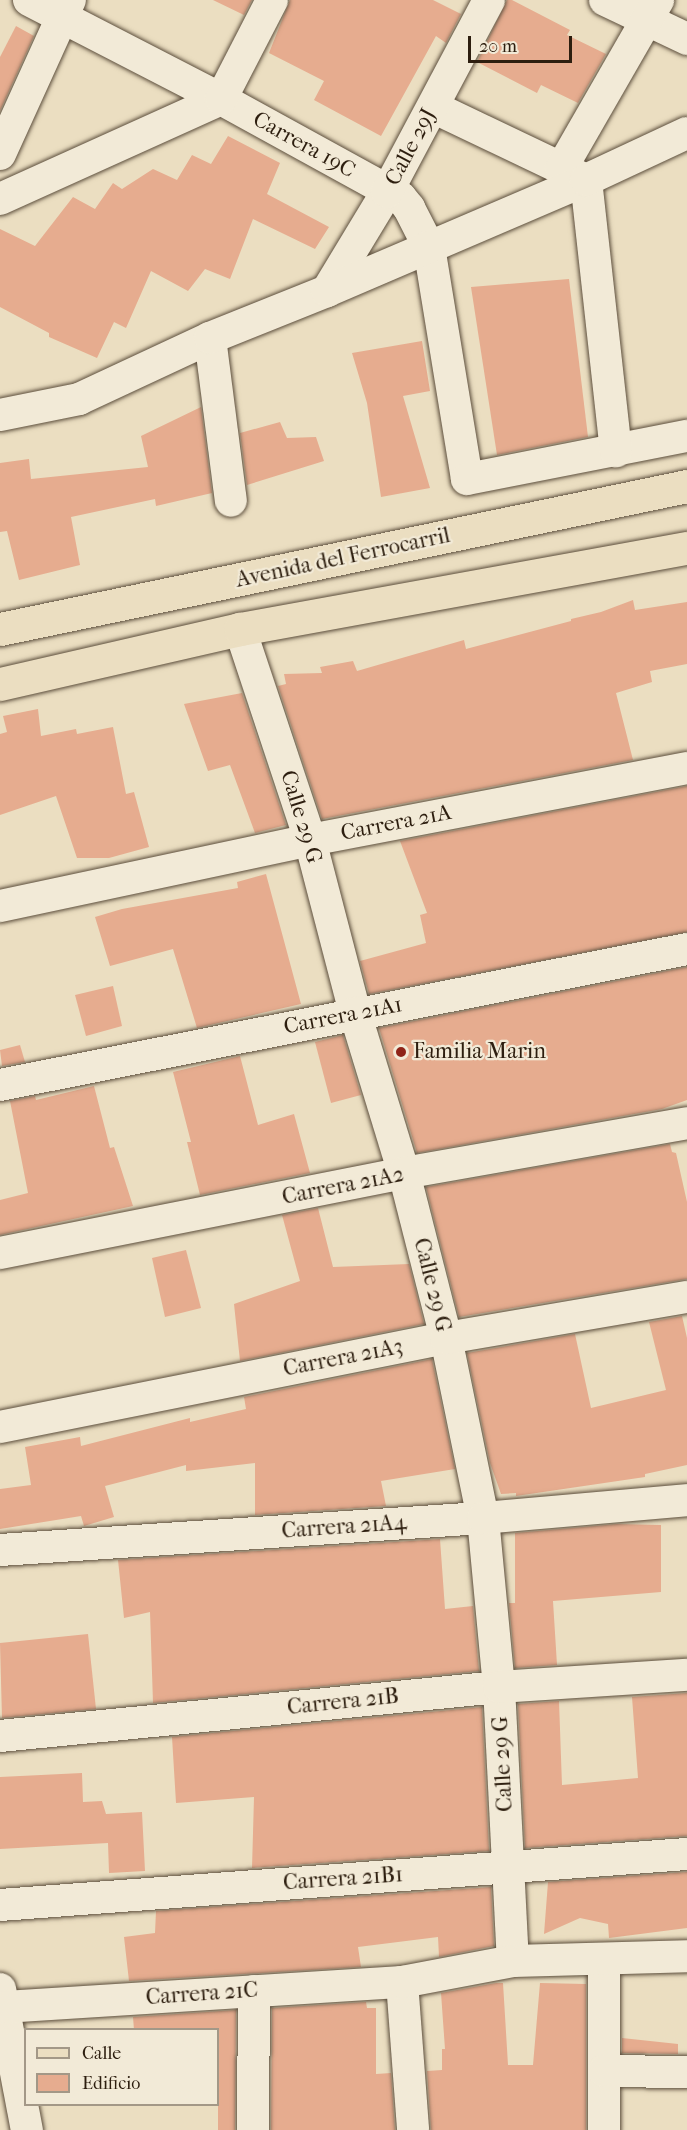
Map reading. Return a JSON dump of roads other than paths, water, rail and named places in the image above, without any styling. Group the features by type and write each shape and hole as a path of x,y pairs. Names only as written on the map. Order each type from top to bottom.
{"main road":[{"name":"Avenida del Ferrocarril","path":"0,629 687,486"},
{"path":"0,684 240,629 687,548"}],"street":[{"name":"Carrera 19C","path":"29,0 66,8 221,99 401,198 409,208 429,247 467,479 616,451"},
{"path":"0,199 221,99 272,0"},
{"name":"Calle 29J","path":"327,291 387,192 489,0"},
{"path":"605,0 652,11 687,39"},
{"path":"0,154 66,8"},
{"path":"652,11 574,175 616,451 687,436"},
{"path":"432,107 574,175"},
{"path":"0,415 79,399 210,338 429,247 574,175 687,133"},
{"path":"210,338 231,501"},
{"name":"Calle 29 G","path":"240,629 310,840 355,1013 404,1173 446,1338 483,1518 499,1687 513,1961"},
{"name":"Carrera 21A","path":"0,906 310,840 687,768"},
{"name":"Carrera 21A1","path":"0,1085 687,949"},
{"name":"Carrera 21A2","path":"0,1253 404,1173 687,1123"},
{"name":"Carrera 21A3","path":"0,1427 446,1338 687,1297"},
{"name":"Carrera 21A4","path":"0,1550 483,1518 687,1500"},
{"name":"Carrera 21B","path":"0,1736 499,1687 687,1675"},
{"name":"Carrera 21B1","path":"0,1905 687,1854"},
{"name":"Carrera 21C","path":"2,1998 254,1991 402,1982 513,1961 687,1956"},
{"path":"604,1959 604,2130"},
{"path":"402,1982 413,2130"},
{"path":"253,2130 254,1991"},
{"path":"2,1998 7,2063 27,2130"},
{"path":"604,2071 687,2072"}],"place":[{"name":"Familia Marin","path":"401,1052"}]}
